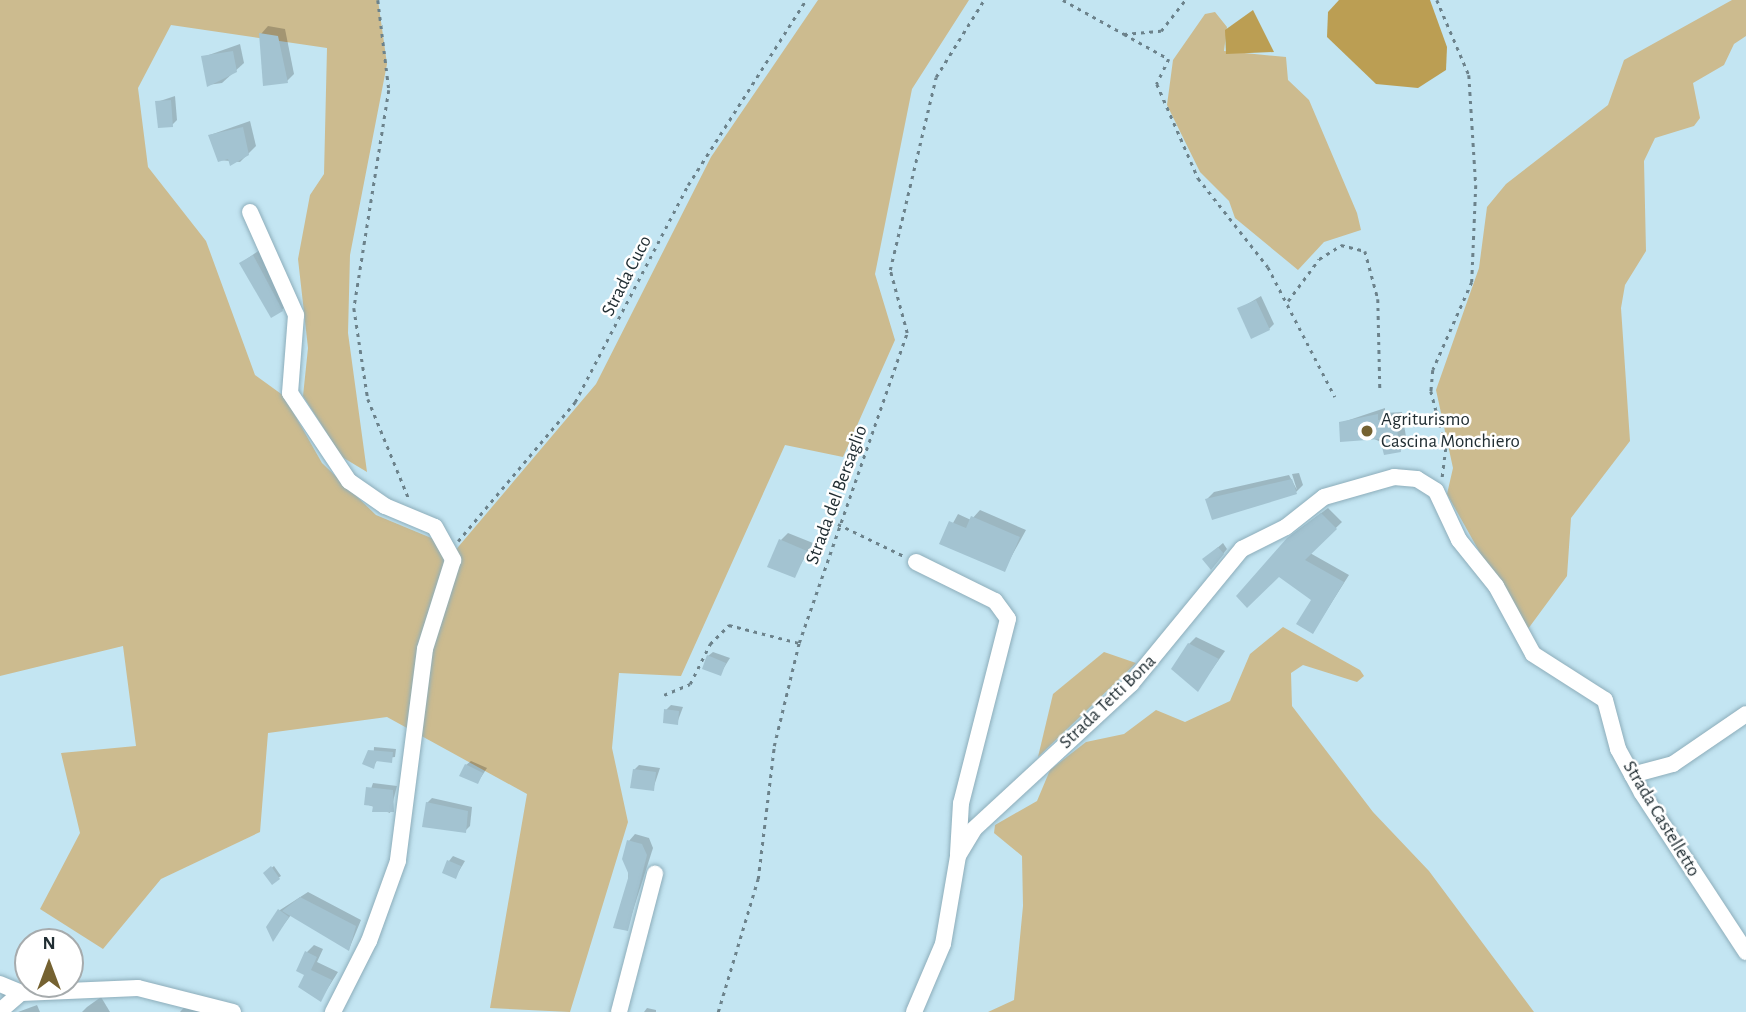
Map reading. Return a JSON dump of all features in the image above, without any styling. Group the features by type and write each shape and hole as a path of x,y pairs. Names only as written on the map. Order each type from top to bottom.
{"street":[{"path":"250,212 296,315 290,393 349,481 385,506 421,521 451,548 451,570 433,606 425,649 398,861 369,941 333,1012"},
{"name":"Strada Tetti Bona","path":"914,1012 943,944 958,856 994,808 1131,684 1242,548 1286,527 1324,497 1365,483 1409,477 1436,491"},
{"name":"Strada Castelletto","path":"1436,491 1459,540 1496,586 1533,654 1605,700 1632,775 1746,951"},
{"path":"916,562 995,601 1008,619 961,803 958,856"},
{"path":"1632,775 1673,764 1746,714"},
{"path":"619,1012 654,874"},
{"path":"84,990 138,988 233,1012"},
{"path":"0,1011 15,998"}],"path":[{"path":"377,0 389,90 354,307 368,399 421,521"},
{"name":"Strada Cuco","path":"451,548 575,402 688,185 806,0"},
{"name":"Strada del Bersaglio","path":"718,1012 758,879 774,746 799,643 838,524 907,333 890,270 936,77 984,0"},
{"path":"1063,0 1170,59 1157,85 1198,178 1288,301 1335,397"},
{"path":"1124,34 1161,31 1185,0"},
{"path":"1436,491 1447,463 1431,391 1433,370 1472,282 1477,250 1469,75 1437,0"},
{"path":"1288,301 1319,259 1341,245 1365,251 1378,299 1380,388"},
{"path":"838,524 916,562"},
{"path":"664,695 690,684 710,644 729,625 799,643"}],"shaded area":[{"path":"0,0 378,0 387,64 350,255 348,333 367,472 342,457 303,396 308,348 298,259 310,195 324,174 327,48 171,25 138,88 148,167 206,241 255,375 284,396 322,463 376,515 441,542 448,559 596,384 711,157 818,0 969,0 912,89 875,274 895,340 843,457 785,445 681,676 619,673 612,748 628,822 570,1012 490,1008 527,794 387,717 268,733 260,832 161,879 103,949 84,937 84,928 70,928 40,909 80,833 61,753 136,746 123,646 0,676"},
{"path":"1339,0 1430,0 1447,47 1446,70 1418,88 1376,84 1327,37 1328,12"},
{"path":"1732,0 1746,0 1746,36 1734,44 1724,65 1693,83 1700,118 1694,126 1655,138 1644,161 1646,251 1625,285 1621,308 1630,441 1571,518 1567,576 1525,633 1447,494 1453,468 1436,390 1479,268 1487,207 1506,184 1608,105 1624,60"},
{"path":"1253,10 1274,52 1226,54 1225,30"},
{"path":"1215,12 1227,27 1224,51 1286,57 1288,80 1309,100 1357,213 1361,230 1324,242 1298,270 1235,218 1229,201 1200,172 1167,105 1173,60 1205,14"},
{"path":"1283,627 1360,670 1364,676 1357,682 1303,665 1291,673 1292,706 1373,812 1429,871 1534,1012 988,1012 1014,1000 1023,906 1022,856 994,833 995,825 1037,801 1050,770 1086,742 1124,734 1156,710 1185,722 1230,701 1250,654"},
{"path":"1104,652 1136,663 1038,757 1053,694"}],"building":[{"path":"259,33 278,36 288,83 263,86"},
{"path":"233,51 237,72 207,87 201,56"},
{"path":"171,100 173,127 158,128 155,101"},
{"path":"243,127 249,155 230,166 228,159 218,162 208,135"},
{"path":"253,255 283,311 271,318 239,263"},
{"path":"1256,300 1270,330 1251,339 1237,308"},
{"path":"1378,414 1378,420 1395,419 1401,452 1384,455 1380,439 1340,442 1339,422"},
{"path":"1292,479 1297,494 1212,520 1205,499"},
{"path":"1321,513 1337,529 1305,560 1344,582 1313,634 1296,624 1311,600 1279,577 1247,608 1236,596 1287,538"},
{"path":"971,516 1020,537 1005,572 939,544 949,521 966,528"},
{"path":"779,539 807,551 795,578 767,567"},
{"path":"1218,547 1224,554 1211,570 1202,559"},
{"path":"1188,643 1219,659 1198,692 1171,669"},
{"path":"707,655 726,663 721,676 702,669"},
{"path":"664,709 679,711 678,725 663,723"},
{"path":"368,750 393,752 392,763 376,761 374,769 362,764"},
{"path":"465,764 483,773 478,784 459,776"},
{"path":"633,769 656,772 654,791 630,788"},
{"path":"366,787 393,790 394,812 372,812 373,806 364,805"},
{"path":"426,802 468,811 466,833 422,827"},
{"path":"627,840 642,844 647,855 628,931 613,928 629,875 622,859"},
{"path":"447,860 461,866 456,879 442,873"},
{"path":"271,866 280,879 272,885 263,873"},
{"path":"300,897 356,926 349,951 282,911"},
{"path":"278,909 289,917 273,942 266,927"},
{"path":"305,951 317,957 311,970 332,980 321,1002 298,987 304,975 296,971"}],"place":[{"name":"Agriturismo Cascina Monchiero","path":"1367,431"}]}
